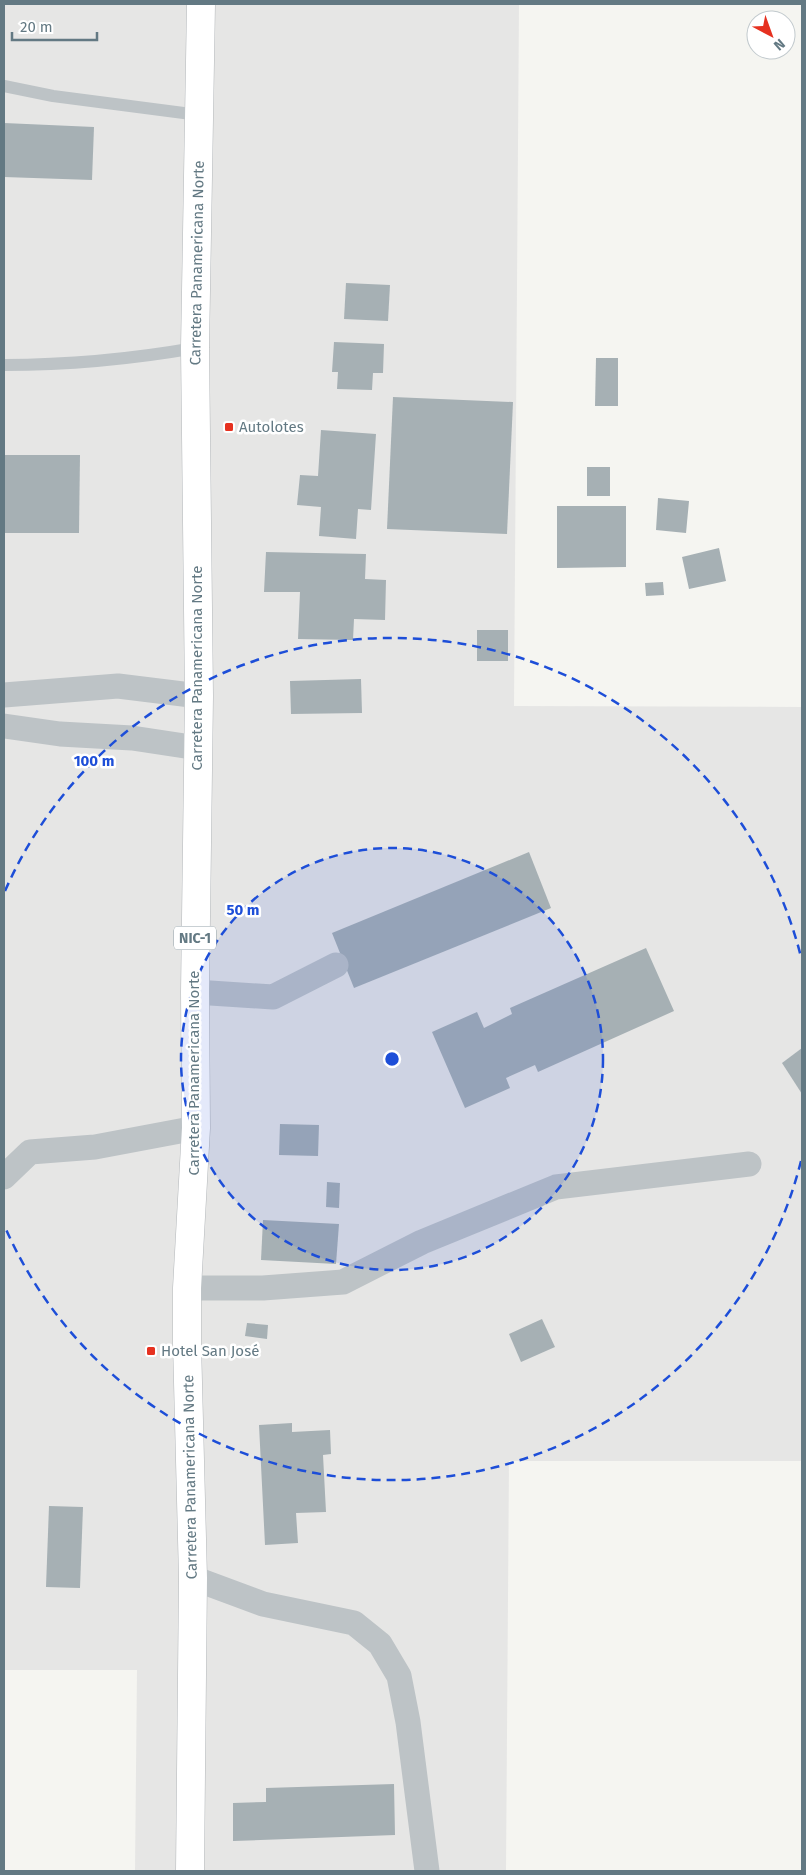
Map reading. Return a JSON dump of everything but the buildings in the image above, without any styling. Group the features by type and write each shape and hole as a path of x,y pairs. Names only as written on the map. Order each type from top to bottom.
{"highway":[{"name":"Carretera Panamericana Norte","path":"190,1871 193,1578 187,1288 196,1128 195,992 199,696 195,348 201,4"}],"street":[{"path":"4,695 118,686 199,696"},
{"path":"4,726 60,734 132,738 198,748"},
{"path":"195,992 273,997 336,965"},
{"path":"4,1177 30,1152 95,1147 196,1128"},
{"path":"187,1288 263,1288 343,1282 422,1242 556,1186 750,1164"},
{"path":"193,1578 263,1604 354,1624 380,1644 399,1676 408,1722 427,1871"}],"lane":[{"path":"4,86 53,96 199,116"},
{"path":"4,365 42,365 138,358 195,348"}],"shaded area":[{"path":"4,4 519,4 514,706 802,707 802,1461 509,1461 506,1871 135,1871 137,1670 4,1670"}],"place":[{"name":"Autolotes","path":"229,427"},
{"name":"Hotel San José","path":"151,1351"}]}
